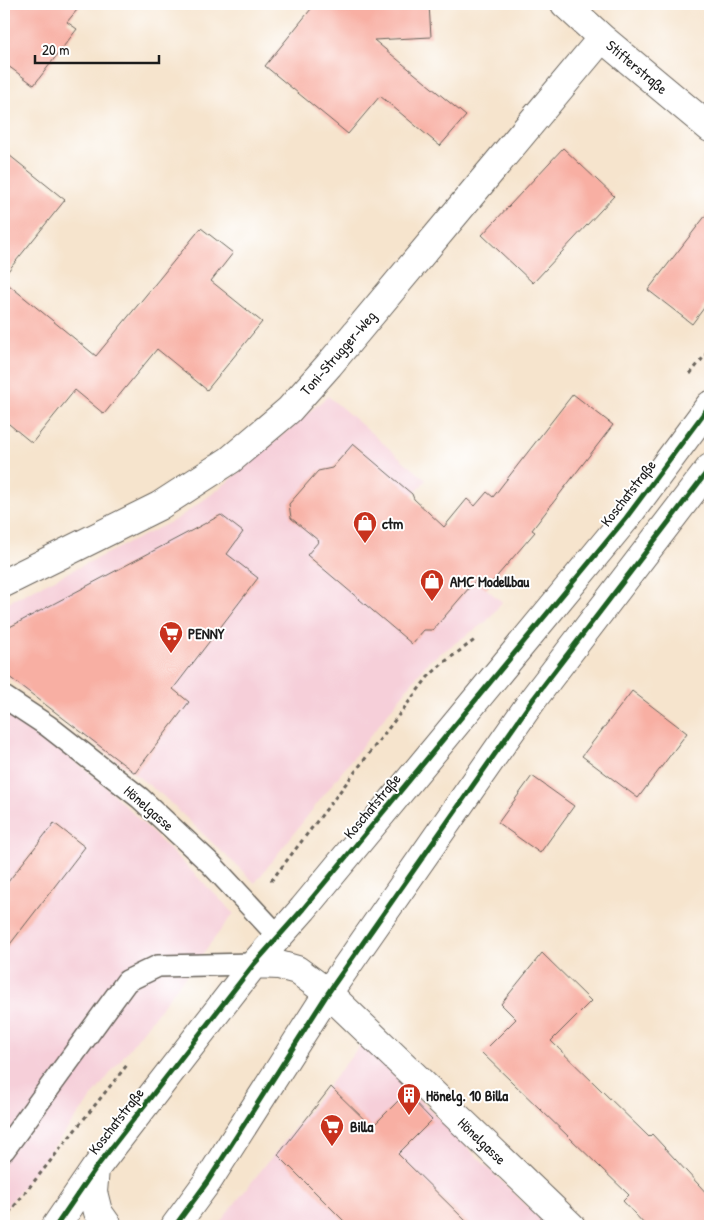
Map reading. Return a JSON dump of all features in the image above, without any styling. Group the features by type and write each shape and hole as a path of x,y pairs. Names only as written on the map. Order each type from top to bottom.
{"main road":[{"name":"Stifterstraße","path":"565,4 602,38 710,128"},
{"name":"Toni-Strugger-Weg","path":"4,583 159,506 230,460 289,410 336,357 602,38"},
{"name":"Koschatstraße","path":"56,1226 95,1169 254,964 279,937 620,525 710,405"},
{"path":"174,1226 208,1181 328,993 534,698 710,468"},
{"name":"Hönelgasse","path":"254,964 279,965 297,970 328,993 571,1226"},
{"path":"95,1169 93,1192 98,1212 108,1226"}],"lane":[{"name":"Hönelgasse","path":"4,697 48,726 140,798 211,864 279,937"},
{"path":"4,1150 128,981 158,966 254,964"}],"path":[{"path":"686,380 710,349"},
{"path":"251,906 428,677 443,663 483,634"},
{"path":"4,1219 127,1065"}],"shaded area":[{"path":"328,396 426,480 398,514 502,602 487,621 428,662 255,883 162,795 4,674 4,604 177,519 219,489"},
{"path":"4,706 99,780 234,913 4,1211"},
{"path":"362,1043 547,1226 217,1226"}],"building":[{"path":"12,4 82,4 67,22 77,29 34,85 4,63 4,15"},
{"path":"315,4 429,4 431,37 374,40 466,116 440,146 380,96 348,134 265,66"},
{"path":"563,148 614,196 533,283 482,235"},
{"path":"4,151 65,200 4,276"},
{"path":"710,210 710,300 692,324 648,290"},
{"path":"201,228 233,253 211,281 262,322 207,390 157,349 104,414 75,390 32,443 4,420 4,281 96,356"},
{"path":"573,394 613,425 532,530 535,532 486,589 475,581 433,630 424,630 412,644 307,555 319,541 291,518 289,504 318,471 332,468 353,444 412,494 414,499 444,527 467,499 475,506 487,492 493,497"},
{"path":"221,515 243,532 227,554 258,578 173,689 189,702 135,773 4,673 4,630"},
{"path":"632,691 687,733 638,798 582,756"},
{"path":"532,776 574,806 540,853 498,823"},
{"path":"54,823 85,847 4,952 4,887"},
{"path":"542,953 591,1001 551,1041 649,1137 652,1134 710,1197 710,1226 646,1226 623,1201 629,1195 482,1053 516,1019 501,1004"},
{"path":"331,1087 372,1127 406,1093 432,1120 398,1154 471,1226 349,1226 278,1155"}],"cycle path":[{"path":"56,1226 95,1169 254,964 303,909 626,518 710,405"},
{"path":"175,1226 208,1181 328,993 534,698 710,468"}],"place":[{"name":"ctm","path":"365,544"},
{"name":"AMC Modellbau","path":"432,602"},
{"name":"PENNY","path":"171,654"},
{"name":"Hönelg. 10 Billa","path":"409,1116"},
{"name":"Billa","path":"332,1147"}]}
